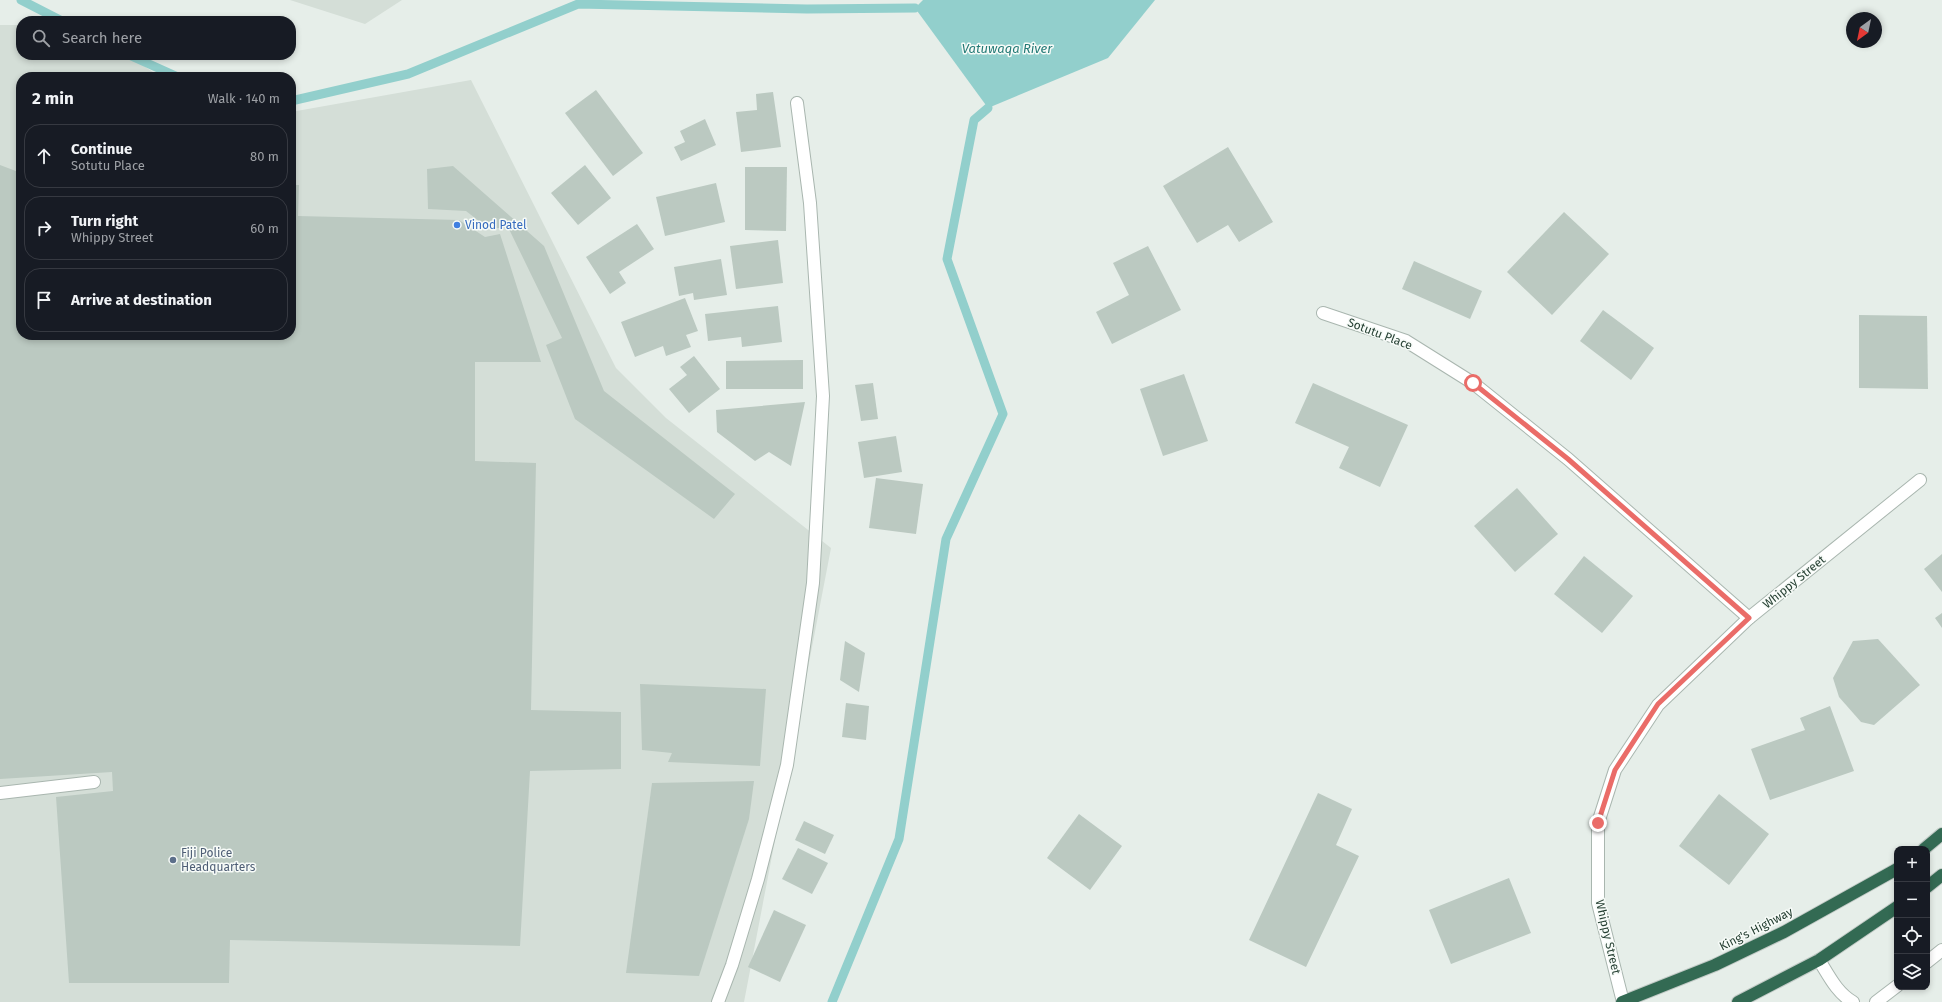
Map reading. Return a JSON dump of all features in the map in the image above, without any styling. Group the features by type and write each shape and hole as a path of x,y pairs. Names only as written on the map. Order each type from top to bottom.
{"highway":[{"path":"1928,846 1942,834"},
{"name":"King's Highway","path":"1622,1002 1715,965 1763,942 1894,871"},
{"path":"1930,885 1942,875"},
{"path":"1738,1002 1819,960 1894,909"}],"street":[{"path":"718,1002 732,965 758,879 787,765 813,583 823,396 810,203 797,103"},
{"name":"Sotutu Place","path":"1323,313 1406,341 1473,383 1568,459 1749,618"},
{"name":"Whippy Street","path":"1622,1002 1598,903 1598,823 1615,770 1658,704 1749,618 1920,480"},
{"path":"0,793 94,782"},
{"path":"1930,960 1942,950"},
{"path":"1819,960 1834,985 1845,997 1853,1002"},
{"path":"1876,1002 1894,988"}],"shaded area":[{"path":"290,0 402,0 365,24"},
{"path":"0,25 16,25 16,60 135,60 153,72 16,72 16,340 296,340 296,111 471,80 616,368 666,418 831,548 744,1002 0,1002"}],"water":[{"name":"Vatuwaqa River","path":"923,0 1155,0 1108,58 988,108 915,8"}],"building":[{"path":"596,90 643,153 613,176 565,113"},
{"path":"773,92 781,147 741,152 736,112 757,110 756,94"},
{"path":"705,119 716,145 681,161 674,147 685,142 680,131"},
{"path":"1228,147 1273,222 1239,242 1228,225 1197,243 1163,186"},
{"path":"0,165 16,171 16,340 296,340 296,185 299,185 298,216 459,220 485,237 500,234 541,362 475,362 475,461 536,463 531,710 621,712 621,769 530,771 520,946 230,940 229,983 69,983 56,797 113,791 112,772 0,779"},
{"path":"585,165 611,198 578,225 551,193"},
{"path":"453,166 544,246 604,391 735,494 714,519 575,419 546,345 562,338 508,227 489,229 466,211 428,209 427,169"},
{"path":"745,167 787,167 786,231 745,230"},
{"path":"716,183 725,222 665,236 656,197"},
{"path":"1564,212 1609,254 1552,315 1507,272"},
{"path":"637,224 654,249 619,272 626,283 610,294 586,257"},
{"path":"778,240 783,283 736,289 730,246"},
{"path":"1148,246 1181,310 1112,344 1096,312 1129,295 1113,263"},
{"path":"721,259 727,295 694,300 693,293 679,296 674,267"},
{"path":"1414,261 1482,291 1470,319 1402,289"},
{"path":"685,298 698,331 686,335 691,347 666,356 663,346 635,357 621,322"},
{"path":"778,306 782,342 742,347 741,337 708,341 705,314"},
{"path":"1603,310 1654,348 1631,380 1580,341"},
{"path":"1859,315 1927,316 1928,389 1859,388"},
{"path":"694,356 720,389 689,413 669,389 687,375 680,367"},
{"path":"803,360 803,389 726,389 726,361"},
{"path":"1184,374 1208,441 1163,456 1140,389"},
{"path":"873,383 878,419 861,421 855,385"},
{"path":"1313,383 1408,425 1380,487 1339,468 1349,447 1295,423"},
{"path":"805,402 791,466 769,452 755,461 717,432 716,410"},
{"path":"896,436 902,472 864,478 858,442"},
{"path":"876,478 923,484 916,534 869,528"},
{"path":"1517,488 1558,534 1515,572 1474,526"},
{"path":"1942,554 1942,592 1924,569"},
{"path":"1584,556 1633,596 1602,633 1554,594"},
{"path":"1942,613 1942,628 1935,618"},
{"path":"1878,639 1920,685 1874,725 1861,722 1839,697 1833,678 1853,641"},
{"path":"845,641 865,653 859,692 840,680"},
{"path":"640,684 766,689 760,766 668,762 672,753 642,750"},
{"path":"846,703 869,706 866,740 842,737"},
{"path":"1830,706 1854,771 1770,800 1751,749 1805,730 1800,718"},
{"path":"754,781 749,819 699,976 626,973 652,783"},
{"path":"1318,793 1352,809 1336,845 1359,856 1306,967 1249,940"},
{"path":"1719,794 1769,834 1729,885 1679,846"},
{"path":"1079,814 1122,846 1090,890 1047,858"},
{"path":"804,821 834,835 825,854 795,840"},
{"path":"798,848 828,863 812,894 782,879"},
{"path":"1509,878 1531,933 1451,964 1429,910"},
{"path":"774,910 806,925 780,982 748,967"}],"waterway":[{"path":"21,0 52,16"},
{"path":"296,100 408,74 578,4 807,9 915,8"},
{"path":"140,60 167,72"},
{"path":"832,1002 899,839 946,539 1003,414 947,259 974,120 988,108"}],"place":[{"name":"Vinod Patel","path":"457,225"},
{"name":"Fiji Police Headquarters","path":"173,860"}],"route":[{"path":"1473,383 1568,459 1749,618 1658,704 1615,770 1598,823"}]}
